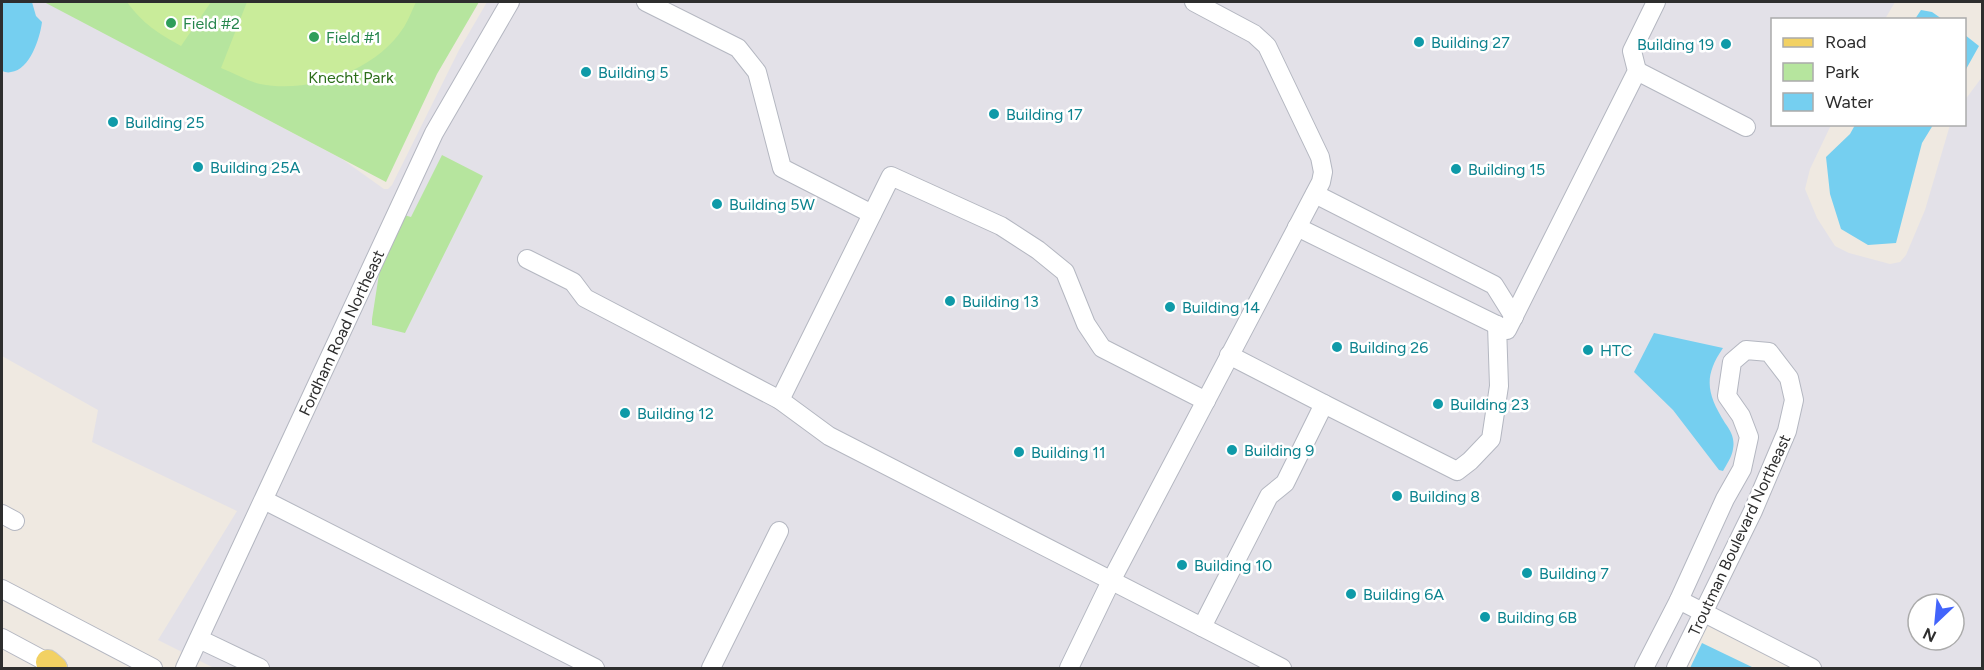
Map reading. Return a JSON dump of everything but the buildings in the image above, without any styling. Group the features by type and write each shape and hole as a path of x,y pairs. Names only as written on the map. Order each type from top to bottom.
{"street":[{"name":"Fordham Road Northeast","path":"185,669 434,133 510,2"},
{"path":"646,2 738,48 757,72 782,168 872,214"},
{"path":"1069,669 1111,581 1315,194 1323,172 1320,157 1267,46 1254,34 1194,2"},
{"path":"1229,355 1457,471 1470,461 1491,439 1506,321 1637,71 1632,51 1656,2"},
{"path":"1637,71 1746,127"},
{"path":"780,400 891,176 1000,226 1038,250 1065,272 1086,324 1102,348 1206,400"},
{"path":"1315,194 1494,285 1506,321"},
{"path":"1297,227 1506,321"},
{"path":"526,259 573,282 585,297 780,400 829,436 1282,669"},
{"name":"Troutman Boulevard Northeast","path":"1644,669 1679,600 1725,499 1742,469 1749,437 1741,416 1727,396 1732,362 1746,350 1769,352 1789,378 1794,400 1787,431 1753,511 1676,669"},
{"path":"1202,627 1269,496 1286,483 1324,404"},
{"path":"264,500 595,669"},
{"path":"711,669 779,531"},
{"path":"2,589 153,669"},
{"path":"1679,600 1812,669"},
{"path":"2,638 54,666"},
{"path":"200,639 260,669"}],"shaded area":[{"path":"32,2 45,2 342,159 384,189 388,189 459,50 487,2 1895,2 1886,18 1771,18 1771,126 1831,126 1810,169 1805,189 1817,218 1835,246 1849,253 1890,264 1900,262 1906,255 1925,210 1950,126 1966,126 1966,99 1982,77 1982,668 1815,668 1699,608 1668,668 214,668 158,640 237,511 92,442 98,410 2,356 2,71 12,72 36,16"}],"green space":[{"name":"Knecht Park","path":"44,2 479,2 437,74 386,182"},
{"name":"Field #2","path":"127,2 211,2 181,46 151,27"},
{"name":"Field #1","path":"247,2 416,2 404,27 377,56 340,76 300,86 279,86 255,83 221,68"},
{"path":"442,155 483,176 405,333 372,325 381,261 404,215 411,217"}],"water":[{"path":"2,2 32,2 36,16 42,22 29,60 18,70 9,72 2,71"},
{"path":"1921,10 1932,12 1941,18 1916,18"},
{"path":"1966,36 1979,46 1966,69"},
{"path":"1854,126 1932,126 1922,143 1896,243 1868,245 1841,229 1830,194 1826,157 1850,134"},
{"path":"1654,333 1723,348 1712,368 1710,386 1714,403 1733,438 1732,452 1723,471 1719,470 1673,410 1634,372"},
{"path":"1702,643 1754,668 1690,668"}],"place":[{"name":"Field #2","path":"171,23"},
{"name":"Field #1","path":"314,37"},
{"name":"Building 27","path":"1419,42"},
{"name":"Building 19","path":"1726,44"},
{"name":"Building 5","path":"586,72"},
{"name":"Building 17","path":"994,114"},
{"name":"Building 25","path":"113,122"},
{"name":"Building 25A","path":"198,167"},
{"name":"Building 15","path":"1456,169"},
{"name":"Building 5W","path":"717,204"},
{"name":"Building 13","path":"950,301"},
{"name":"Building 14","path":"1170,307"},
{"name":"Building 26","path":"1337,347"},
{"name":"HTC","path":"1588,350"},
{"name":"Building 23","path":"1438,404"},
{"name":"Building 12","path":"625,413"},
{"name":"Building 9","path":"1232,450"},
{"name":"Building 11","path":"1019,452"},
{"name":"Building 8","path":"1397,496"},
{"name":"Building 10","path":"1182,565"},
{"name":"Building 7","path":"1527,573"},
{"name":"Building 6A","path":"1351,594"},
{"name":"Building 6B","path":"1485,617"}]}
